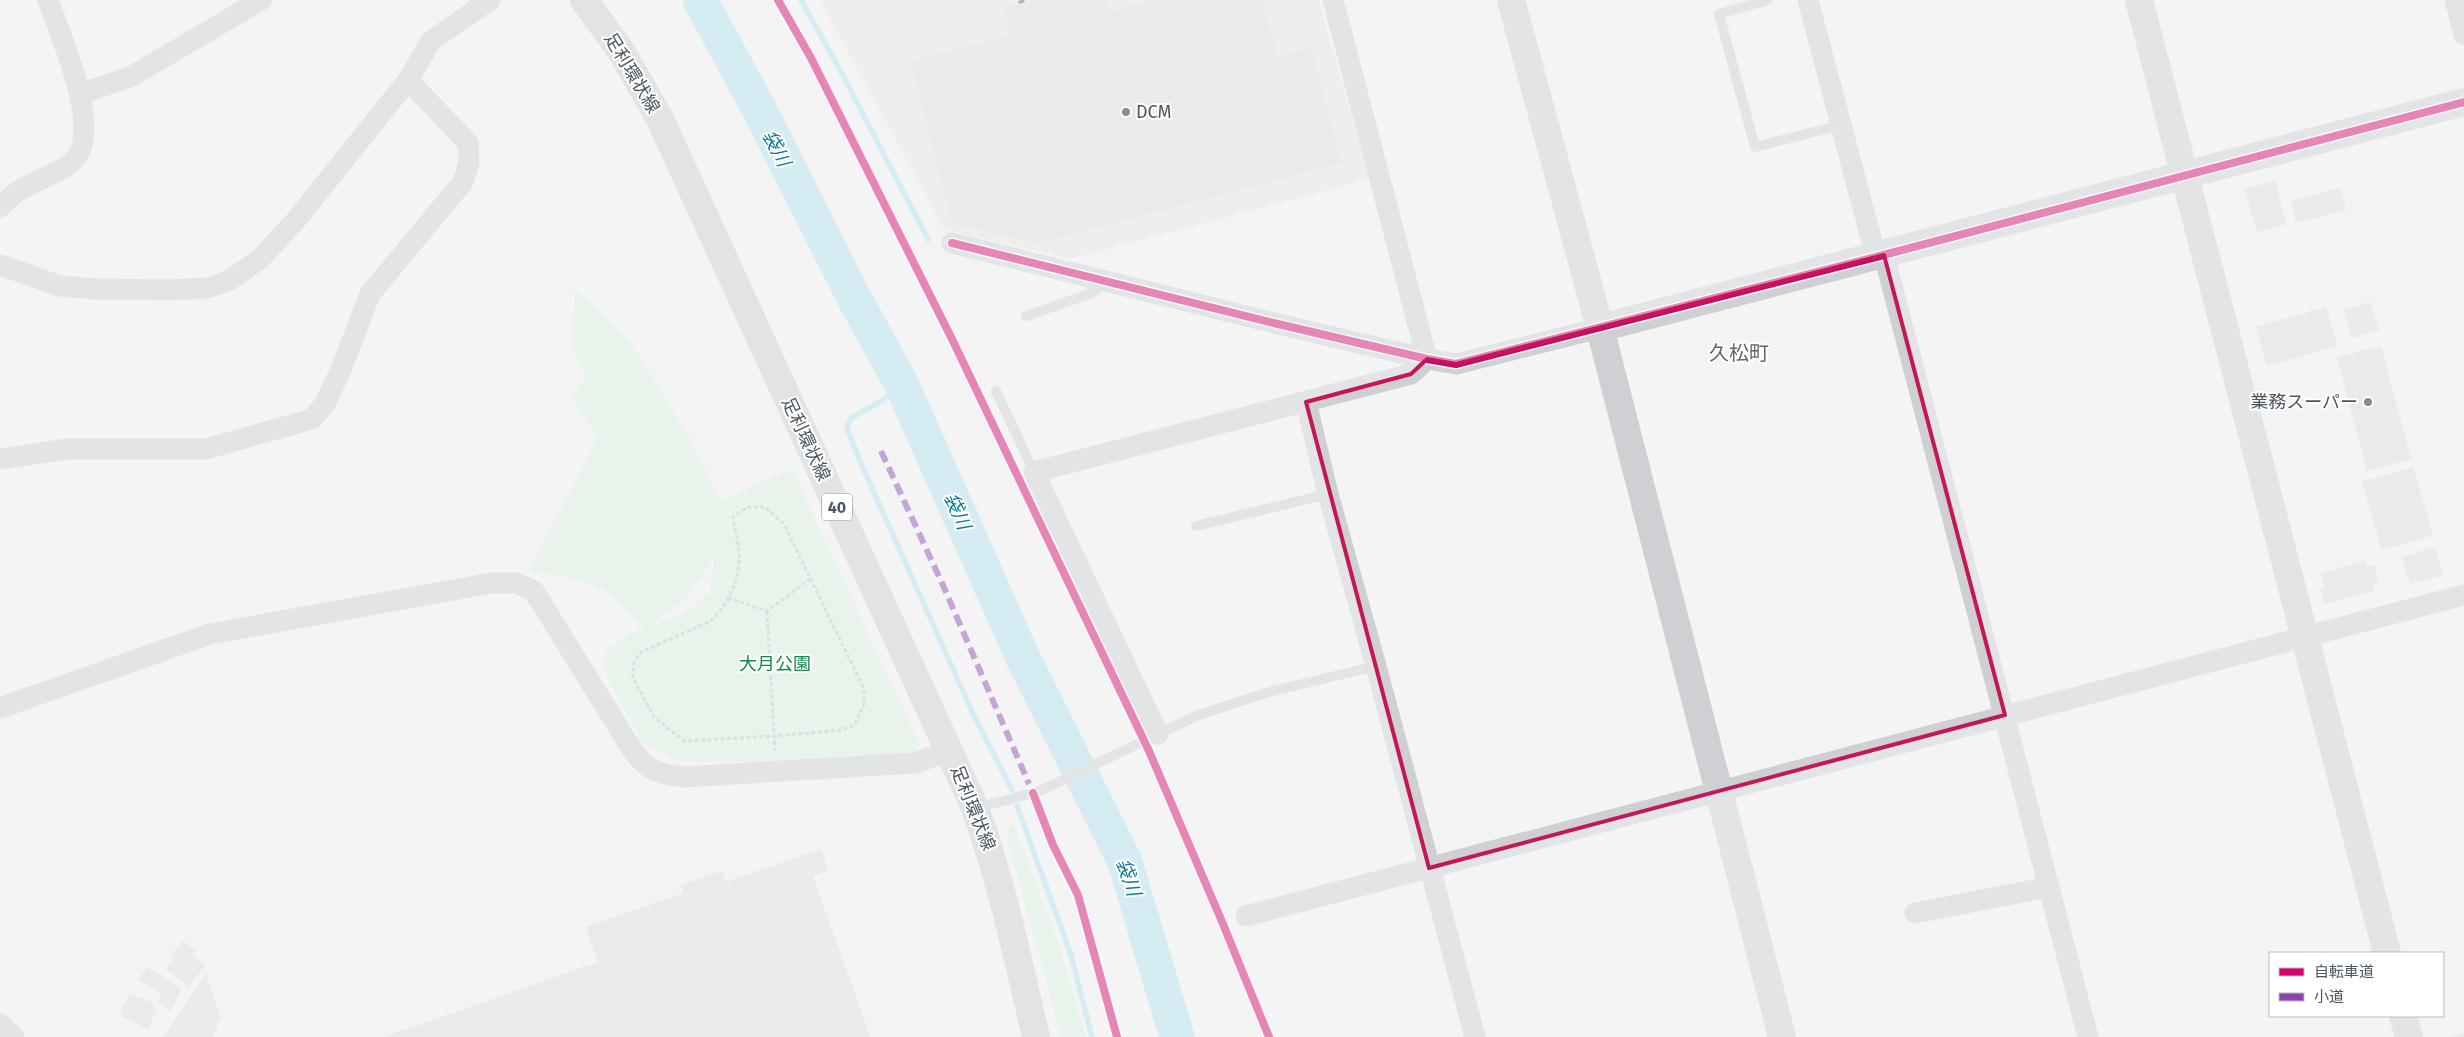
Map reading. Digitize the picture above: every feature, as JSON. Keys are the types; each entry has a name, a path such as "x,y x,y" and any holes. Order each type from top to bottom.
{"main road":[{"name":"足利環状線","path":"584,0 621,51 660,120 975,808 993,858 1006,905 1036,1037"}],"street":[{"path":"0,207 19,190 72,162 82,147 85,120 81,94 48,0"},
{"path":"81,94 132,76 261,0"},
{"path":"0,265 60,286 96,290 208,288 230,280 261,258 296,220 408,80 431,41 490,0"},
{"path":"1333,0 1427,359"},
{"path":"1511,0 1600,328 1782,1037"},
{"path":"1808,0 2005,715 2088,1037"},
{"path":"2139,0 2387,952"},
{"path":"2455,0 2464,35"},
{"path":"0,459 66,449 206,449 312,419 325,404 342,367 370,294 463,182 469,163 468,143 408,80"},
{"path":"952,243 1427,359 1456,364 1474,361 1880,256 2464,102"},
{"path":"1158,734 1034,472 1411,374 1427,359"},
{"path":"1306,402 1328,494 1376,666 1474,1037"},
{"path":"0,708 210,634 492,583 516,583 534,591 641,763 661,775 684,777 915,763 949,751"},
{"path":"1246,916 2464,595"},
{"path":"1915,913 2049,887"},
{"path":"2403,1017 2409,1037"},
{"path":"0,1024 14,1037"}],"lane":[{"path":"1768,0 1719,14 1755,147 1841,125"},
{"path":"1026,316 1092,293 1107,281"},
{"path":"996,391 1034,472"},
{"path":"1196,526 1328,494"},
{"path":"975,808 1040,791 1198,715 1237,702 1376,666"}],"path":[{"path":"747,507 765,507 784,524 811,578 864,689 864,704 855,725 841,730 684,741 654,717 633,678 634,662 641,652 715,618 728,598 738,574 740,557 733,517 747,507"},
{"path":"767,611 811,578"},
{"path":"728,598 767,611"},
{"path":"767,611 775,754"}],"highlighted area":[{"path":"1884,255 2005,715 1429,868 1306,402 1411,374 1427,359 1456,364"}],"shaded area":[{"name":"DCM","path":"820,0 1319,0 1369,179 1070,259 944,229"}],"green space":[{"name":"大月公園","path":"575,289 629,340 694,445 720,501 792,469 920,745 916,754 775,762 685,762 670,758 642,741 606,677 604,654 623,636 644,628 619,601 601,588 575,579 530,570 597,438 572,397 586,376 571,347","holes":["715,556 709,593 686,612 652,625 684,600 703,576"]},
{"path":"1013,822 1059,946 1086,1037 1061,1037 1006,833"}],"building":[{"name":"DCM","path":"1034,0 1107,0 1110,11 1153,0 1263,0 1278,56 1311,47 1342,163 1037,244 952,224 910,61 1010,35 1003,8"},
{"path":"2275,181 2286,224 2257,232 2245,189"},
{"path":"2340,188 2346,210 2296,223 2291,201"},
{"path":"2370,302 2379,330 2352,338 2344,310"},
{"path":"2326,307 2337,346 2267,366 2256,327"},
{"path":"2381,346 2411,459 2367,471 2337,357"},
{"path":"2413,467 2433,535 2382,550 2362,482"},
{"path":"2435,547 2443,575 2410,584 2402,557"},
{"path":"2365,561 2367,567 2374,565 2379,581 2373,583 2375,590 2324,604 2320,589 2325,588 2321,573"},
{"path":"821,849 828,870 813,876 870,1037 385,1037 598,962 586,927 684,893 681,885 722,871 726,882"},
{"path":"183,941 196,950 192,955 205,965 189,987 166,969 174,959 170,956"},
{"path":"147,967 181,989 171,1011 157,1002 162,994 139,980"},
{"path":"206,973 221,1019 212,1037 163,1037"},
{"path":"130,994 154,1003 153,1007 157,1009 148,1029 121,1016 123,1013 120,1012"},
{"path":"2464,1033 2464,1037 2450,1037"}],"waterway":[{"name":"袋川","path":"700,0 758,107 853,296 901,383 1023,658 1125,862 1177,1037"},
{"path":"801,0 840,70 928,239"},
{"path":"901,383 885,399 851,418 847,428 859,459 974,716 1012,790"},
{"path":"1017,806 1071,955 1092,1037"}],"marked path":[{"path":"881,451 942,583 1029,784"}],"cycle path":[{"path":"778,0 811,58 952,339 1149,751 1269,1037"},
{"path":"952,243 1278,324 1456,364 1876,257 2464,102"},
{"path":"1033,793 1053,845 1078,895 1117,1037"}],"place":[{"name":"DCM","path":"1126,112"},
{"name":"業務スーパー","path":"2368,402"}],"district":[{"name":"久松町","path":"1739,353"}]}
